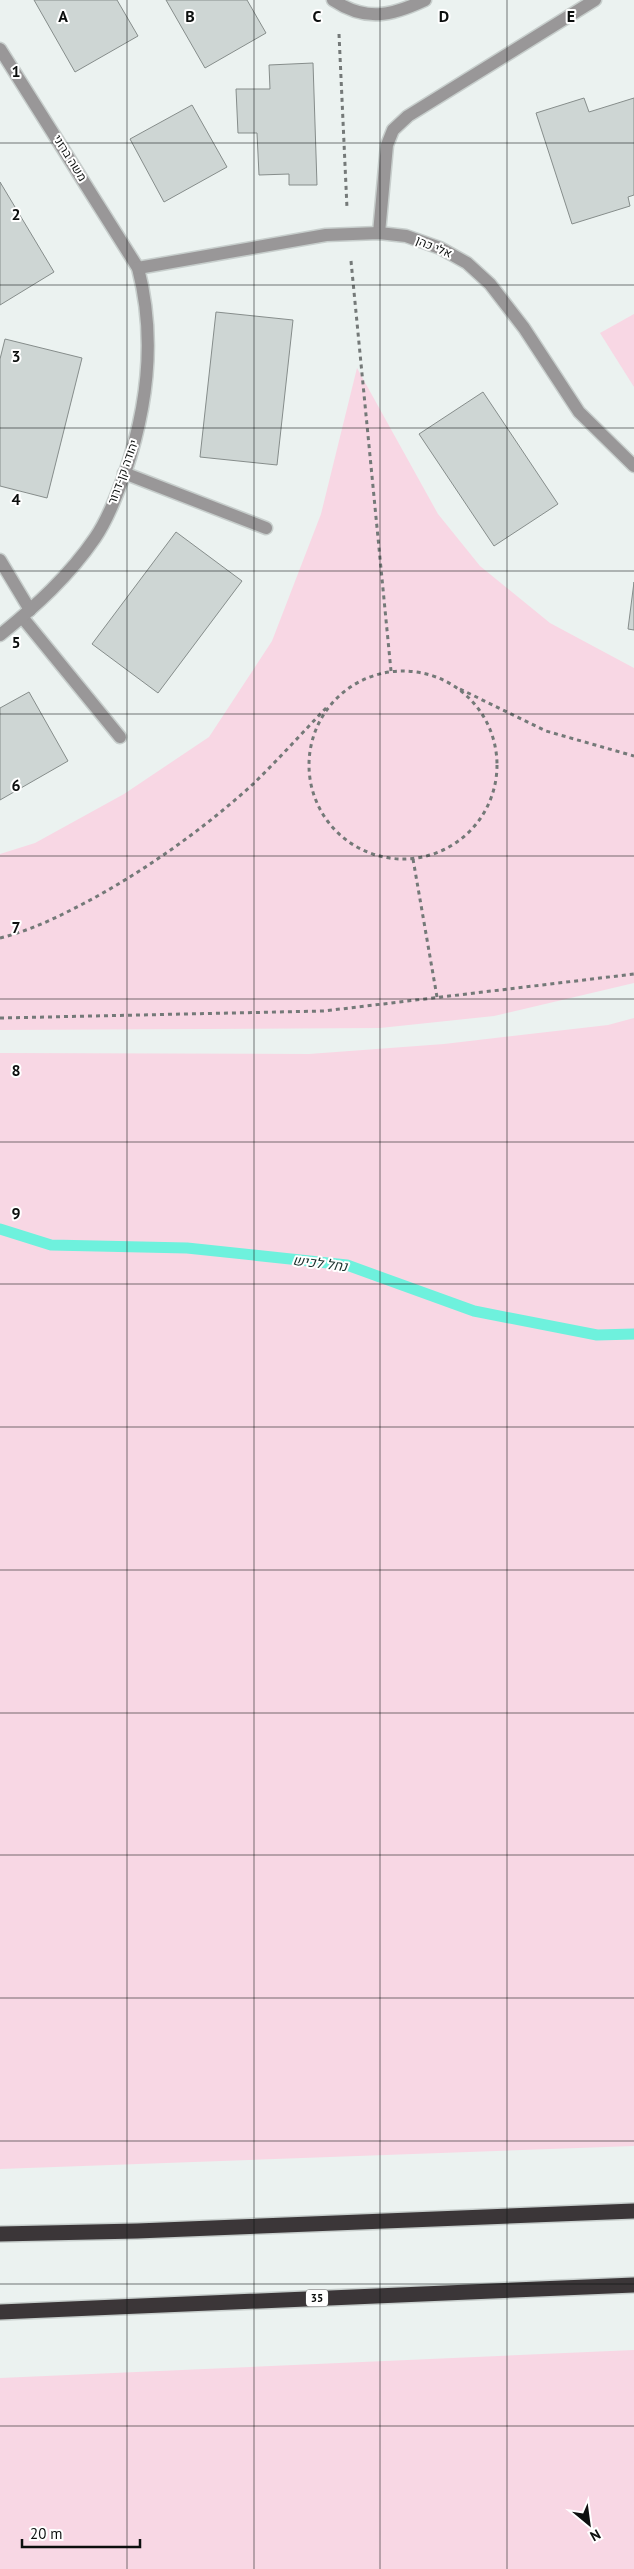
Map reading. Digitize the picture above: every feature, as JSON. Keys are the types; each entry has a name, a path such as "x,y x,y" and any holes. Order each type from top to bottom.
{"highway":[{"path":"0,2234 136,2231 634,2211"},
{"name":"35","path":"0,2312 634,2285"}],"street":[{"path":"336,2 349,11 364,15 403,10 425,0"},
{"path":"379,234 387,145 394,130 408,116 595,0"},
{"name":"משה ברזני","path":"0,49 138,268"},
{"name":"אלי כהן","path":"138,268 326,235 379,234 406,236 440,248 467,263 490,284 524,328 579,412 634,466"},
{"name":"יהודה קן-דרור","path":"0,635 26,614 66,576 96,537 118,492 136,442 146,386 149,330 146,299 138,268"},
{"path":"124,473 266,528"},
{"path":"0,560 26,614 120,737"}],"path":[{"path":"336,2 348,234 391,671"},
{"path":"0,938 16,934 64,915 133,876 198,830 251,786 333,701 359,681 391,671 437,677 546,731 634,756"},
{"path":"333,701 315,729 308,759 312,791 326,821 350,843 380,857 413,859 445,849 471,830 489,803 497,771 496,751 486,720 465,694 437,677"},
{"path":"413,859 437,997"},
{"path":"0,1018 324,1011 634,974"}],"shaded area":[{"path":"634,314 634,387 600,333"},
{"path":"357,368 438,514 480,566 550,623 634,668 634,983 494,1016 380,1028 0,1030 0,854 35,843 124,794 209,737 272,641 321,514"},
{"path":"634,1018 634,2146 0,2169 0,1053 309,1054 444,1044 608,1025"},
{"path":"634,2350 634,2569 0,2569 0,2378"}],"building":[{"path":"34,0 117,0 138,36 75,72"},
{"path":"166,0 247,0 266,33 205,68"},
{"path":"313,63 317,185 289,185 289,174 259,175 257,133 238,133 236,89 270,89 269,65"},
{"path":"584,98 589,112 634,98 634,195 628,197 630,206 572,224 536,113"},
{"path":"192,105 227,167 164,202 130,139"},
{"path":"0,182 54,272 0,305"},
{"path":"216,312 293,320 277,465 200,457"},
{"path":"5,339 82,358 47,498 0,486 0,359"},
{"path":"483,392 558,504 494,546 419,434"},
{"path":"176,532 242,581 158,693 92,644"},
{"path":"634,582 634,630 628,629"},
{"path":"29,692 68,761 0,800 0,708"}],"waterway":[{"name":"נחל לכיש","path":"0,1229 51,1245 187,1248 347,1265 474,1311 597,1335 634,1334"}]}
